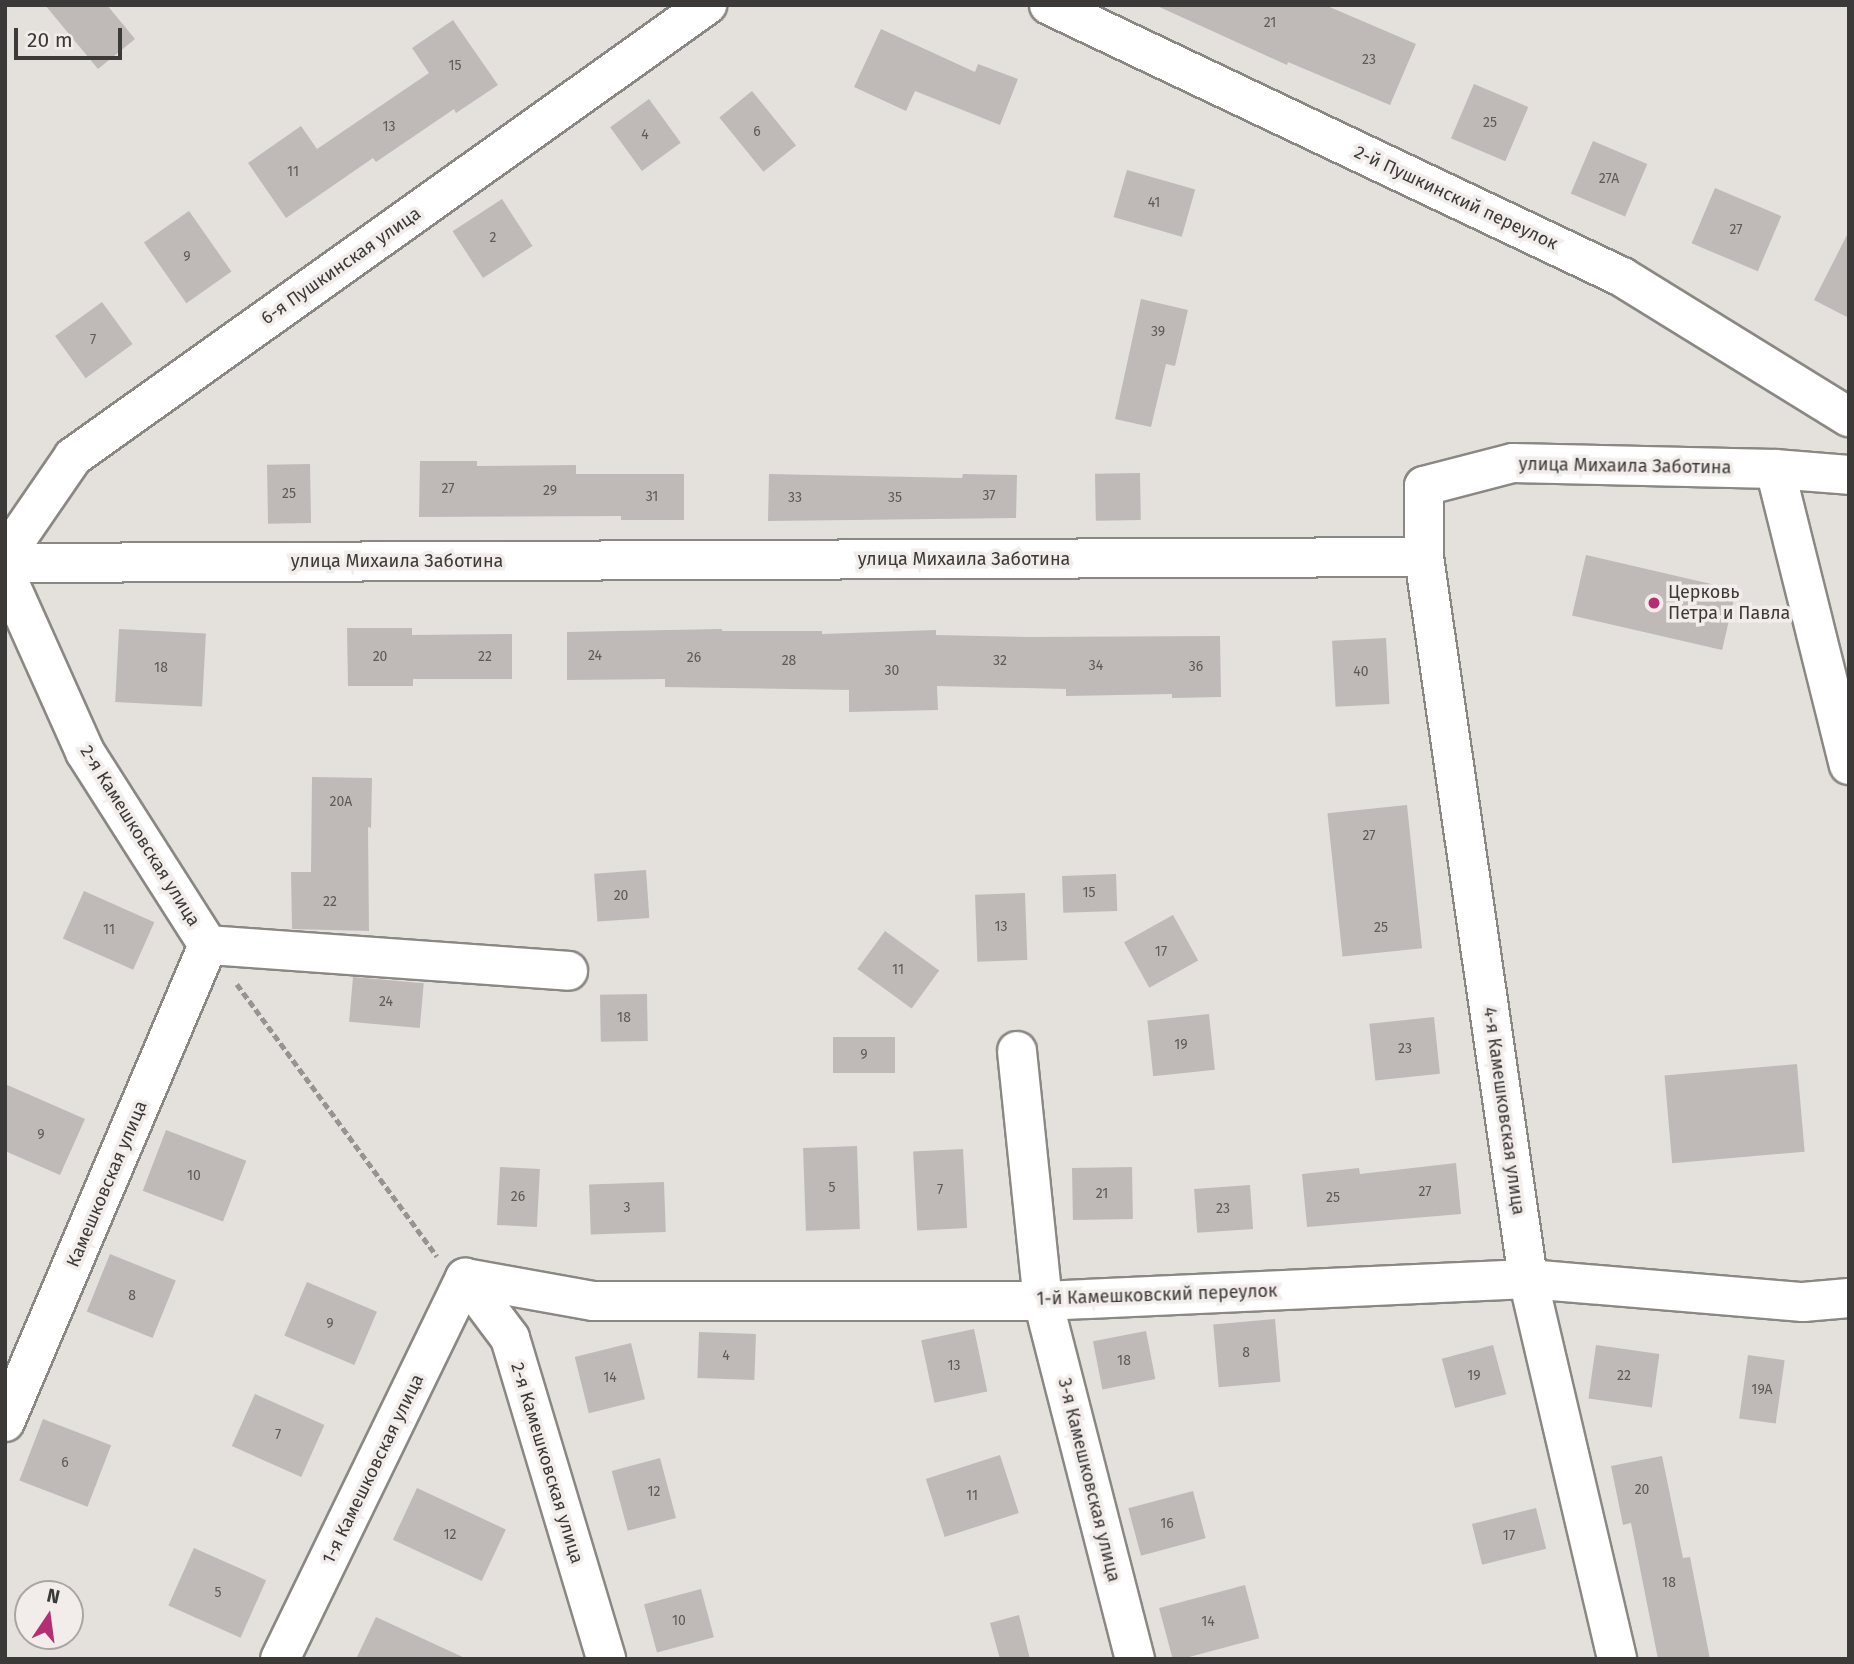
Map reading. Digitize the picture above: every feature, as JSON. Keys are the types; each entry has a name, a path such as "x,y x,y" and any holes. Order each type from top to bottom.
{"street":[{"name":"6-я Пушкинская улица","path":"5,556 73,457 707,5"},
{"name":"2-й Пушкинский переулок","path":"1049,5 1622,278 1849,417"},
{"name":"улица Михаила Заботина","path":"5,563 1424,557 1424,486 1513,463 1775,469 1849,475"},
{"path":"1775,469 1849,765"},
{"name":"4-я Камешковская улица","path":"1424,557 1528,1279 1617,1659"},
{"name":"2-я Камешковская улица","path":"5,573 85,752 208,945"},
{"path":"208,945 568,971"},
{"name":"Камешковская улица","path":"5,1422 208,945"},
{"name":"3-я Камешковская улица","path":"1017,1051 1043,1301 1135,1659"},
{"name":"1-й Камешковский переулок","path":"465,1278 593,1301 1043,1301 1528,1279 1803,1302 1849,1298"},
{"name":"2-я Камешковская улица","path":"465,1278 510,1338 606,1659"},
{"name":"1-я Камешковская улица","path":"280,1659 465,1278"}],"path":[{"path":"208,945 438,1257 465,1278"}],"building":[{"path":"45,5 107,5 135,39 98,69"},
{"path":"1155,5 1325,5 1416,44 1390,105 1288,62 1287,65"},
{"path":"453,20 498,85 456,113 454,109 376,162 373,158 286,218 248,163 301,126 317,149 429,73 412,48"},
{"path":"881,29 975,72 978,64 1018,79 1000,125 915,91 906,111 854,87"},
{"path":"1474,84 1528,107 1505,161 1451,138"},
{"path":"752,91 796,145 763,172 719,117"},
{"path":"649,99 681,143 642,171 610,127"},
{"path":"1593,141 1647,164 1625,217 1571,193"},
{"path":"1127,170 1195,190 1182,237 1113,217"},
{"path":"1715,188 1781,216 1758,271 1692,243"},
{"path":"502,199 532,246 483,278 453,231"},
{"path":"189,211 231,272 186,303 144,243"},
{"path":"1849,231 1849,318 1814,300"},
{"path":"1141,299 1188,310 1175,366 1166,364 1151,427 1115,419"},
{"path":"102,302 133,344 86,378 55,336"},
{"path":"420,461 477,461 477,466 576,465 576,474 684,474 684,520 621,520 621,516 419,517"},
{"path":"310,464 311,523 268,524 267,465"},
{"path":"1140,473 1141,520 1096,521 1095,474"},
{"path":"769,474 962,478 963,474 1017,475 1016,518 768,521"},
{"name":"Церковь Петра и Павла","path":"1586,555 1736,590 1722,650 1572,615"},
{"path":"347,628 412,628 412,635 512,634 512,679 413,679 413,686 348,686"},
{"path":"119,629 206,634 202,706 115,702"},
{"path":"722,629 822,631 822,634 936,630 936,635 1027,637 1220,636 1221,697 1172,698 1172,694 1066,696 1066,689 937,686 938,710 849,712 849,690 665,687 665,679 567,680 567,632"},
{"path":"1386,638 1389,704 1336,707 1332,641"},
{"path":"312,777 372,778 371,828 368,827 369,931 292,929 291,872 311,872"},
{"path":"1407,805 1422,948 1342,957 1327,813"},
{"path":"646,870 649,918 597,922 594,874"},
{"path":"1116,874 1117,911 1063,913 1062,876"},
{"path":"84,891 154,922 133,970 63,939"},
{"path":"1025,893 1027,960 977,962 975,895"},
{"path":"1173,915 1198,960 1149,988 1124,942"},
{"path":"885,931 939,970 912,1008 857,969"},
{"path":"353,977 424,983 420,1028 349,1022"},
{"path":"647,994 648,1041 601,1042 600,995"},
{"path":"1209,1014 1215,1070 1153,1076 1147,1020"},
{"path":"1434,1017 1440,1074 1375,1080 1369,1024"},
{"path":"833,1037 895,1037 895,1073 833,1073"},
{"path":"1797,1064 1805,1152 1672,1163 1665,1076"},
{"path":"5,1084 85,1119 60,1175 5,1151"},
{"path":"166,1130 246,1161 223,1222 143,1191"},
{"path":"857,1146 860,1229 806,1231 803,1148"},
{"path":"963,1149 967,1228 917,1231 913,1152"},
{"path":"1456,1163 1461,1214 1307,1227 1302,1174 1359,1168 1360,1174"},
{"path":"500,1167 540,1169 537,1227 497,1225"},
{"path":"1132,1167 1133,1219 1073,1220 1072,1168"},
{"path":"664,1182 666,1232 591,1235 589,1185"},
{"path":"1250,1185 1253,1229 1197,1233 1194,1189"},
{"path":"110,1254 176,1281 153,1338 87,1311"},
{"path":"307,1282 377,1312 354,1365 284,1335"},
{"path":"1275,1319 1280,1382 1219,1387 1213,1324"},
{"path":"974,1329 987,1392 934,1403 921,1340"},
{"path":"1146,1331 1155,1379 1102,1389 1093,1341"},
{"path":"699,1332 756,1334 754,1380 697,1378"},
{"path":"631,1343 645,1399 589,1413 575,1357"},
{"path":"1493,1345 1506,1394 1455,1408 1442,1359"},
{"path":"1596,1345 1659,1354 1652,1407 1588,1398"},
{"path":"1748,1355 1785,1360 1776,1424 1739,1418"},
{"path":"255,1394 324,1425 301,1477 232,1446"},
{"path":"43,1419 111,1445 87,1507 19,1481"},
{"path":"1000,1455 1019,1513 945,1537 926,1479"},
{"path":"1662,1456 1683,1558 1690,1557 1710,1659 1658,1659 1631,1523 1623,1525 1611,1466"},
{"path":"660,1458 676,1518 628,1531 612,1471"},
{"path":"417,1488 506,1529 482,1581 393,1540"},
{"path":"1193,1491 1206,1538 1141,1556 1128,1508"},
{"path":"1536,1508 1546,1549 1482,1565 1472,1524"},
{"path":"194,1548 266,1580 241,1638 168,1606"},
{"path":"1245,1585 1259,1638 1173,1659 1159,1608"},
{"path":"701,1589 714,1637 657,1653 644,1604"},
{"path":"1019,1615 1030,1659 1000,1659 990,1623"},
{"path":"376,1617 467,1659 356,1659"}],"place":[{"name":"Церковь Петра и Павла","path":"1654,603"}]}
